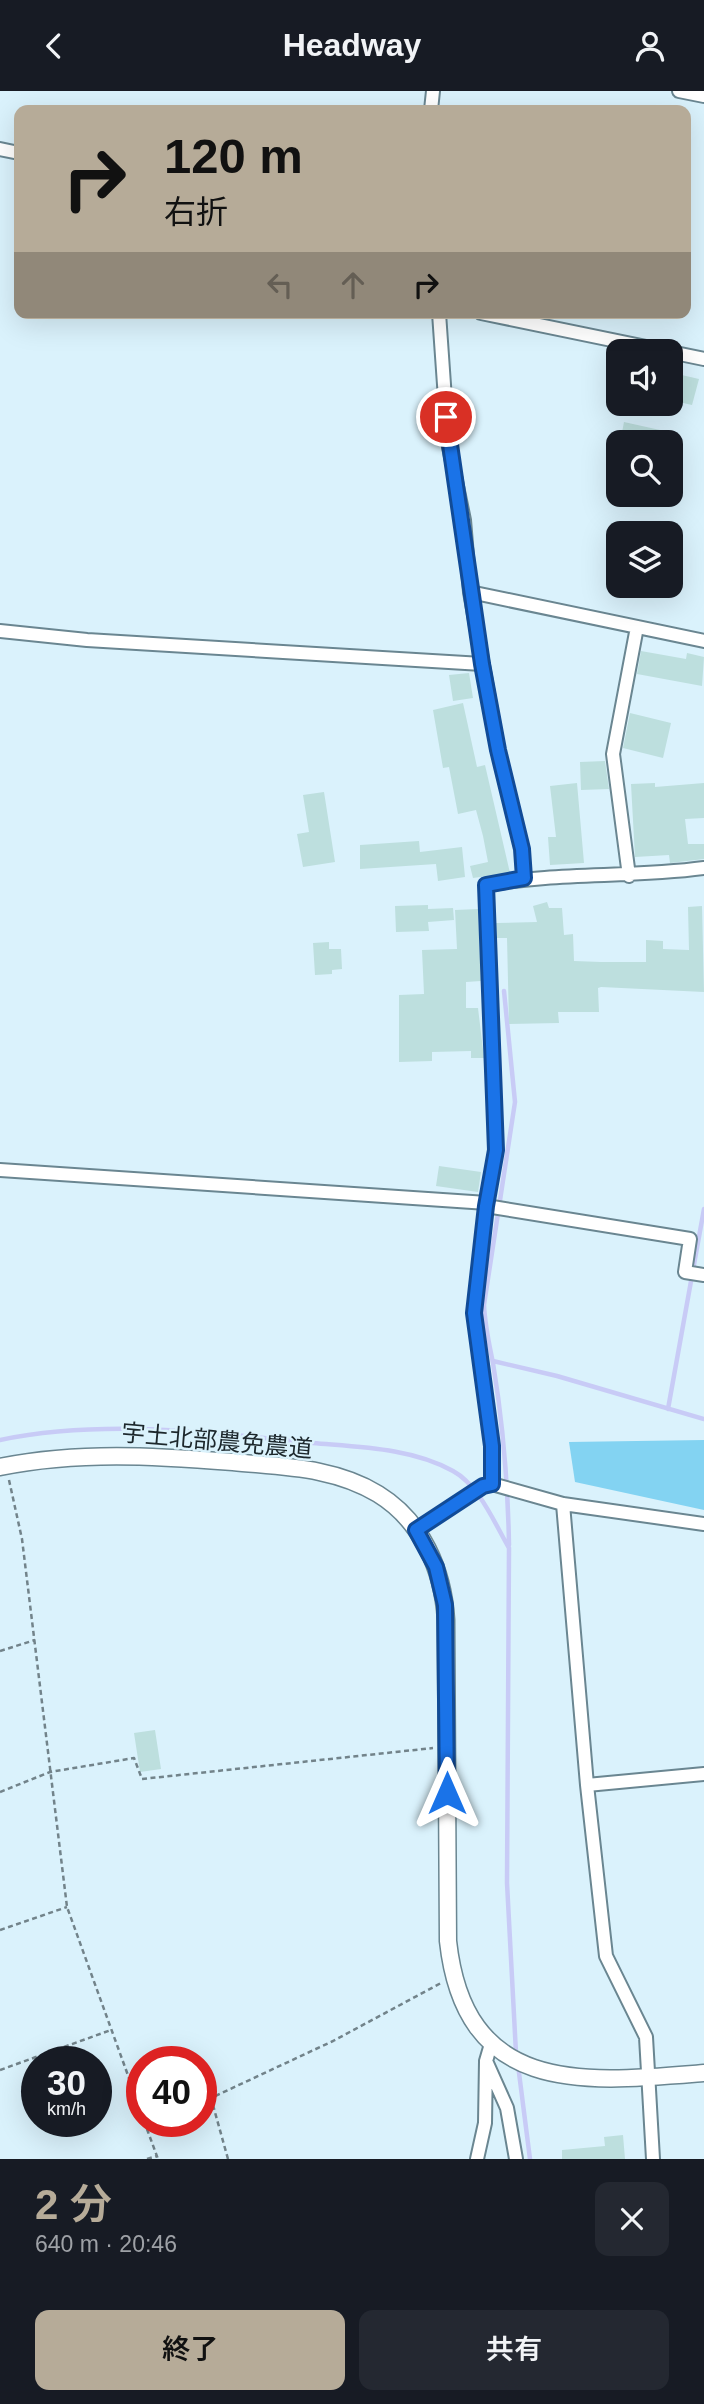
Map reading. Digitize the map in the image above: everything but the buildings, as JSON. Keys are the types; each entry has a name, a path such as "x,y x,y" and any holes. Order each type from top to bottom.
{"street":[{"path":"680,91 704,96"},
{"path":"439,319 448,442 464,520 470,592 498,750 520,839 524,878"},
{"path":"510,319 704,359"},
{"path":"470,592 704,641"},
{"path":"629,876 613,754 637,628"},
{"path":"0,631 87,640 482,664"},
{"path":"492,1484 492,1446 474,1313 486,1205 496,1150 486,885 524,878 629,876 704,868"},
{"path":"0,1170 486,1205 690,1239 685,1272 704,1275"},
{"name":"宇土北部農免農道","path":"2,1467 62,1457 149,1455 319,1471 379,1495 416,1530 436,1567 444,1595 446,1909 453,1976 469,2017 491,2044 505,2054 524,2064 561,2076 649,2077 704,2073"},
{"path":"416,1530 483,1486 492,1484 563,1504 704,1524"},
{"path":"563,1504 587,1785 606,1956 646,2037 653,2159"},
{"path":"587,1785 704,1774"},
{"path":"477,2159 485,2123 486,2061 491,2044"},
{"path":"486,2061 507,2108 516,2159"}],"path":[{"path":"2,1467 18,1511 67,1907 126,2071"},
{"path":"0,1651 35,1640"},
{"path":"0,1792 50,1772 134,1758 142,1779 447,1747"},
{"path":"0,1930 67,1907"},
{"path":"228,2159 211,2098 333,2041 453,1976"},
{"path":"0,2070 111,2030"},
{"path":"147,2159 158,2157 150,2137"}],"shaded area":[{"path":"704,1440 704,1510 575,1482 569,1442"}],"waterway":[{"path":"504,991 515,1102 484,1305 502,1431 509,1545"},
{"path":"668,1409 704,1209"},
{"path":"493,1361 557,1376 704,1419"},
{"path":"0,1440 77,1430 117,1429 235,1435 403,1453 437,1463 462,1477 471,1486 509,1548 507,1883 516,2053"},
{"path":"518,2065 530,2159"}],"route":[{"path":"446,417 448,442 464,520 470,592 482,664 498,750 522,849 524,878 486,885 496,1150 486,1206 474,1313 492,1446 492,1484 483,1486 416,1530 436,1567 445,1605 447,1793"}]}
